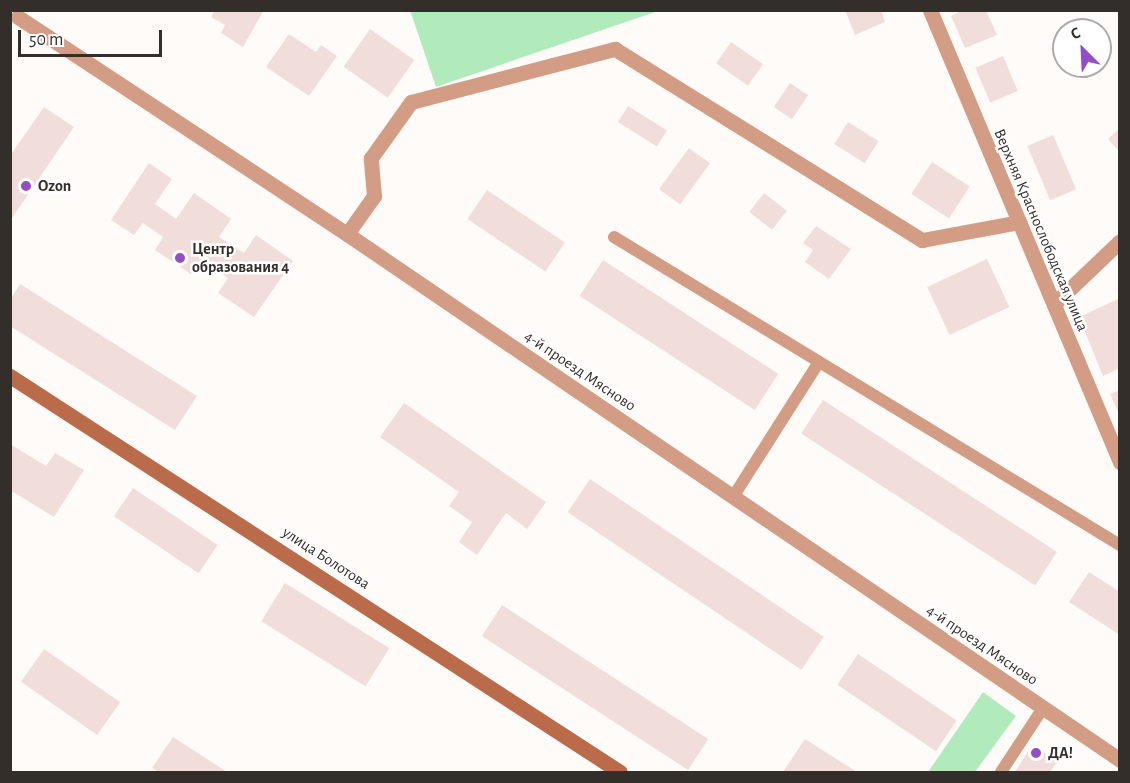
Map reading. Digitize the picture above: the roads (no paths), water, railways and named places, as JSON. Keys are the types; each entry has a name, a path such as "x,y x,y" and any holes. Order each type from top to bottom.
{"street":[{"name":"Верхняя Краснослободская улица","path":"930,10 1119,463"},
{"name":"4-й проезд Мясново","path":"17,19 347,234 1119,760"},
{"path":"347,234 374,196 371,158 411,102 615,49 922,240 1019,222"},
{"path":"1054,304 1119,241"},
{"name":"улица Болотова","path":"10,376 620,772"}],"lane":[{"path":"614,237 1119,545"},
{"path":"733,497 819,362"},
{"path":"1001,772 1043,708"}],"place":[{"name":"Ozon","path":"26,186"},
{"name":"Центр образования 4","path":"180,258"},
{"name":"ДА!","path":"1036,753"}]}
